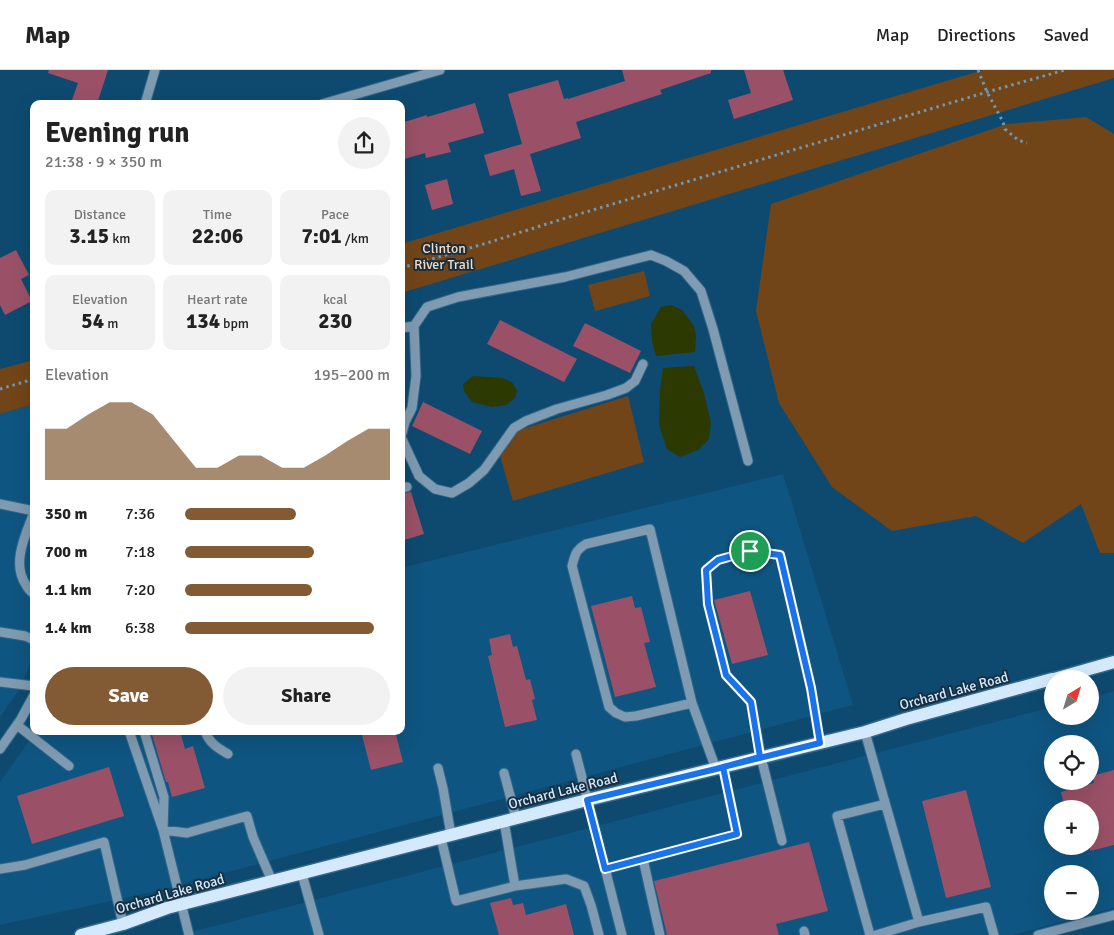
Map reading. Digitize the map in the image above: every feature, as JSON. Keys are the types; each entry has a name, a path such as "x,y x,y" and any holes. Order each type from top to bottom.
{"main road":[{"name":"Orchard Lake Road","path":"1085,670 1114,662"},
{"name":"Orchard Lake Road","path":"81,935 123,924 167,908 510,819 864,732 1044,681"}],"street":[{"path":"146,100 155,70"},
{"path":"336,100 440,70"},
{"path":"405,422 412,408 416,376 414,326 427,307 458,297 565,277 651,255 684,271 701,291 748,461"},
{"path":"405,327 414,326"},
{"path":"405,444 419,476 435,489 452,492 469,483 484,470 514,428 526,421 557,409 626,388 635,381 644,364"},
{"path":"0,504 30,510"},
{"path":"30,522 21,548 19,569 25,585 30,590"},
{"path":"605,869 737,834 719,768 692,703 650,530 586,544 579,548 572,566 609,707 625,717 692,703"},
{"path":"782,841 760,757 751,702 726,675 708,604 706,570 718,560 750,551 780,555 811,688 820,743"},
{"path":"0,632 30,638"},
{"path":"0,682 30,686"},
{"path":"0,748 30,702"},
{"path":"16,725 69,766"},
{"path":"864,732 919,922"},
{"path":"130,735 163,830 189,935"},
{"path":"145,735 164,797 163,830"},
{"path":"206,735 213,744 228,754"},
{"path":"576,754 622,935"},
{"path":"438,768 456,901 515,886 566,879 584,886 599,935"},
{"path":"504,773 510,819 515,886"},
{"path":"870,935 837,816 885,804"},
{"path":"163,830 187,833 247,816 253,836 272,881"},
{"path":"0,869 25,865 104,842 123,924"},
{"path":"643,859 660,935"},
{"path":"302,874 319,935"},
{"path":"876,935 919,922 986,907 994,935"},
{"path":"1038,935 1114,914"}],"path":[{"path":"978,70 1006,130 1018,140 1027,143"},
{"path":"405,267 1065,70"},
{"path":"0,389 30,380"}],"shaded area":[{"path":"671,305 682,310 694,326 696,336 695,352 656,356 652,341 651,324 661,307"},
{"path":"694,366 704,393 711,423 709,439 698,450 680,457 667,449 659,425 663,368"},
{"path":"473,376 502,378 512,382 517,391 515,398 506,405 492,407 472,402 464,391 463,384"},
{"path":"30,405 30,663 21,687 0,717 0,414"},
{"path":"783,474 853,705 157,891 0,925 0,782 33,735 405,735 405,567"},
{"path":"1114,691 1114,908 1099,912 1099,865 1044,865 1044,920 1069,920 1012,935 180,935 1044,709 1044,725 1099,725 1099,695"}],"green space":[{"name":"Clinton River Trail","path":"983,70 1114,70 1114,78 405,292 405,243"},
{"path":"1086,117 1114,134 1114,553 1100,553 1081,504 1023,543 976,516 892,531 832,487 779,403 756,311 771,204 1007,124"},
{"path":"644,271 650,296 595,311 588,285"},
{"path":"30,361 30,405 0,414 0,369"},
{"path":"628,396 644,462 513,501 500,456 516,431"}],"building":[{"path":"49,70 108,70 98,100 72,100 78,83 48,73"},
{"path":"622,70 711,70 711,73 660,90 662,94 576,122 581,138 530,154 541,191 521,196 514,169 490,176 484,155 522,144 508,94 558,80 564,99 568,99 625,81"},
{"path":"744,70 783,70 793,100 734,119 728,100 751,93"},
{"path":"475,103 484,133 448,143 451,152 426,158 425,153 405,159 405,122 427,115 427,117"},
{"path":"447,179 453,204 432,210 425,185"},
{"path":"16,250 29,275 21,279 30,297 30,302 5,315 0,305 0,258"},
{"path":"500,320 577,359 564,382 487,344"},
{"path":"585,323 641,351 630,373 573,346"},
{"path":"423,402 482,431 470,454 412,426"},
{"path":"411,492 424,534 405,540 405,493"},
{"path":"750,591 768,655 732,664 714,600"},
{"path":"632,596 635,608 641,607 650,642 644,643 656,687 615,697 591,606"},
{"path":"510,634 513,647 517,646 526,680 530,679 535,699 532,700 537,720 505,727 488,656 492,655 489,639"},
{"path":"152,735 181,735 185,749 193,746 205,788 172,797 168,782 166,782"},
{"path":"362,735 396,735 403,762 371,770"},
{"path":"109,767 124,816 32,844 17,796"},
{"path":"1114,770 1114,845 1099,849 1099,800 1063,800 1061,792 1068,790 1099,790 1099,774"},
{"path":"966,790 991,887 946,898 922,801"},
{"path":"809,842 828,911 776,924 779,935 667,935 654,881"},
{"path":"511,898 513,905 523,903 526,915 566,904 574,935 499,935 490,903"}],"route":[{"path":"750,551 780,555 811,688 820,743 723,767 737,834 605,869 587,800 760,757 751,702 726,675 708,604 706,570 718,560 750,551"}]}
